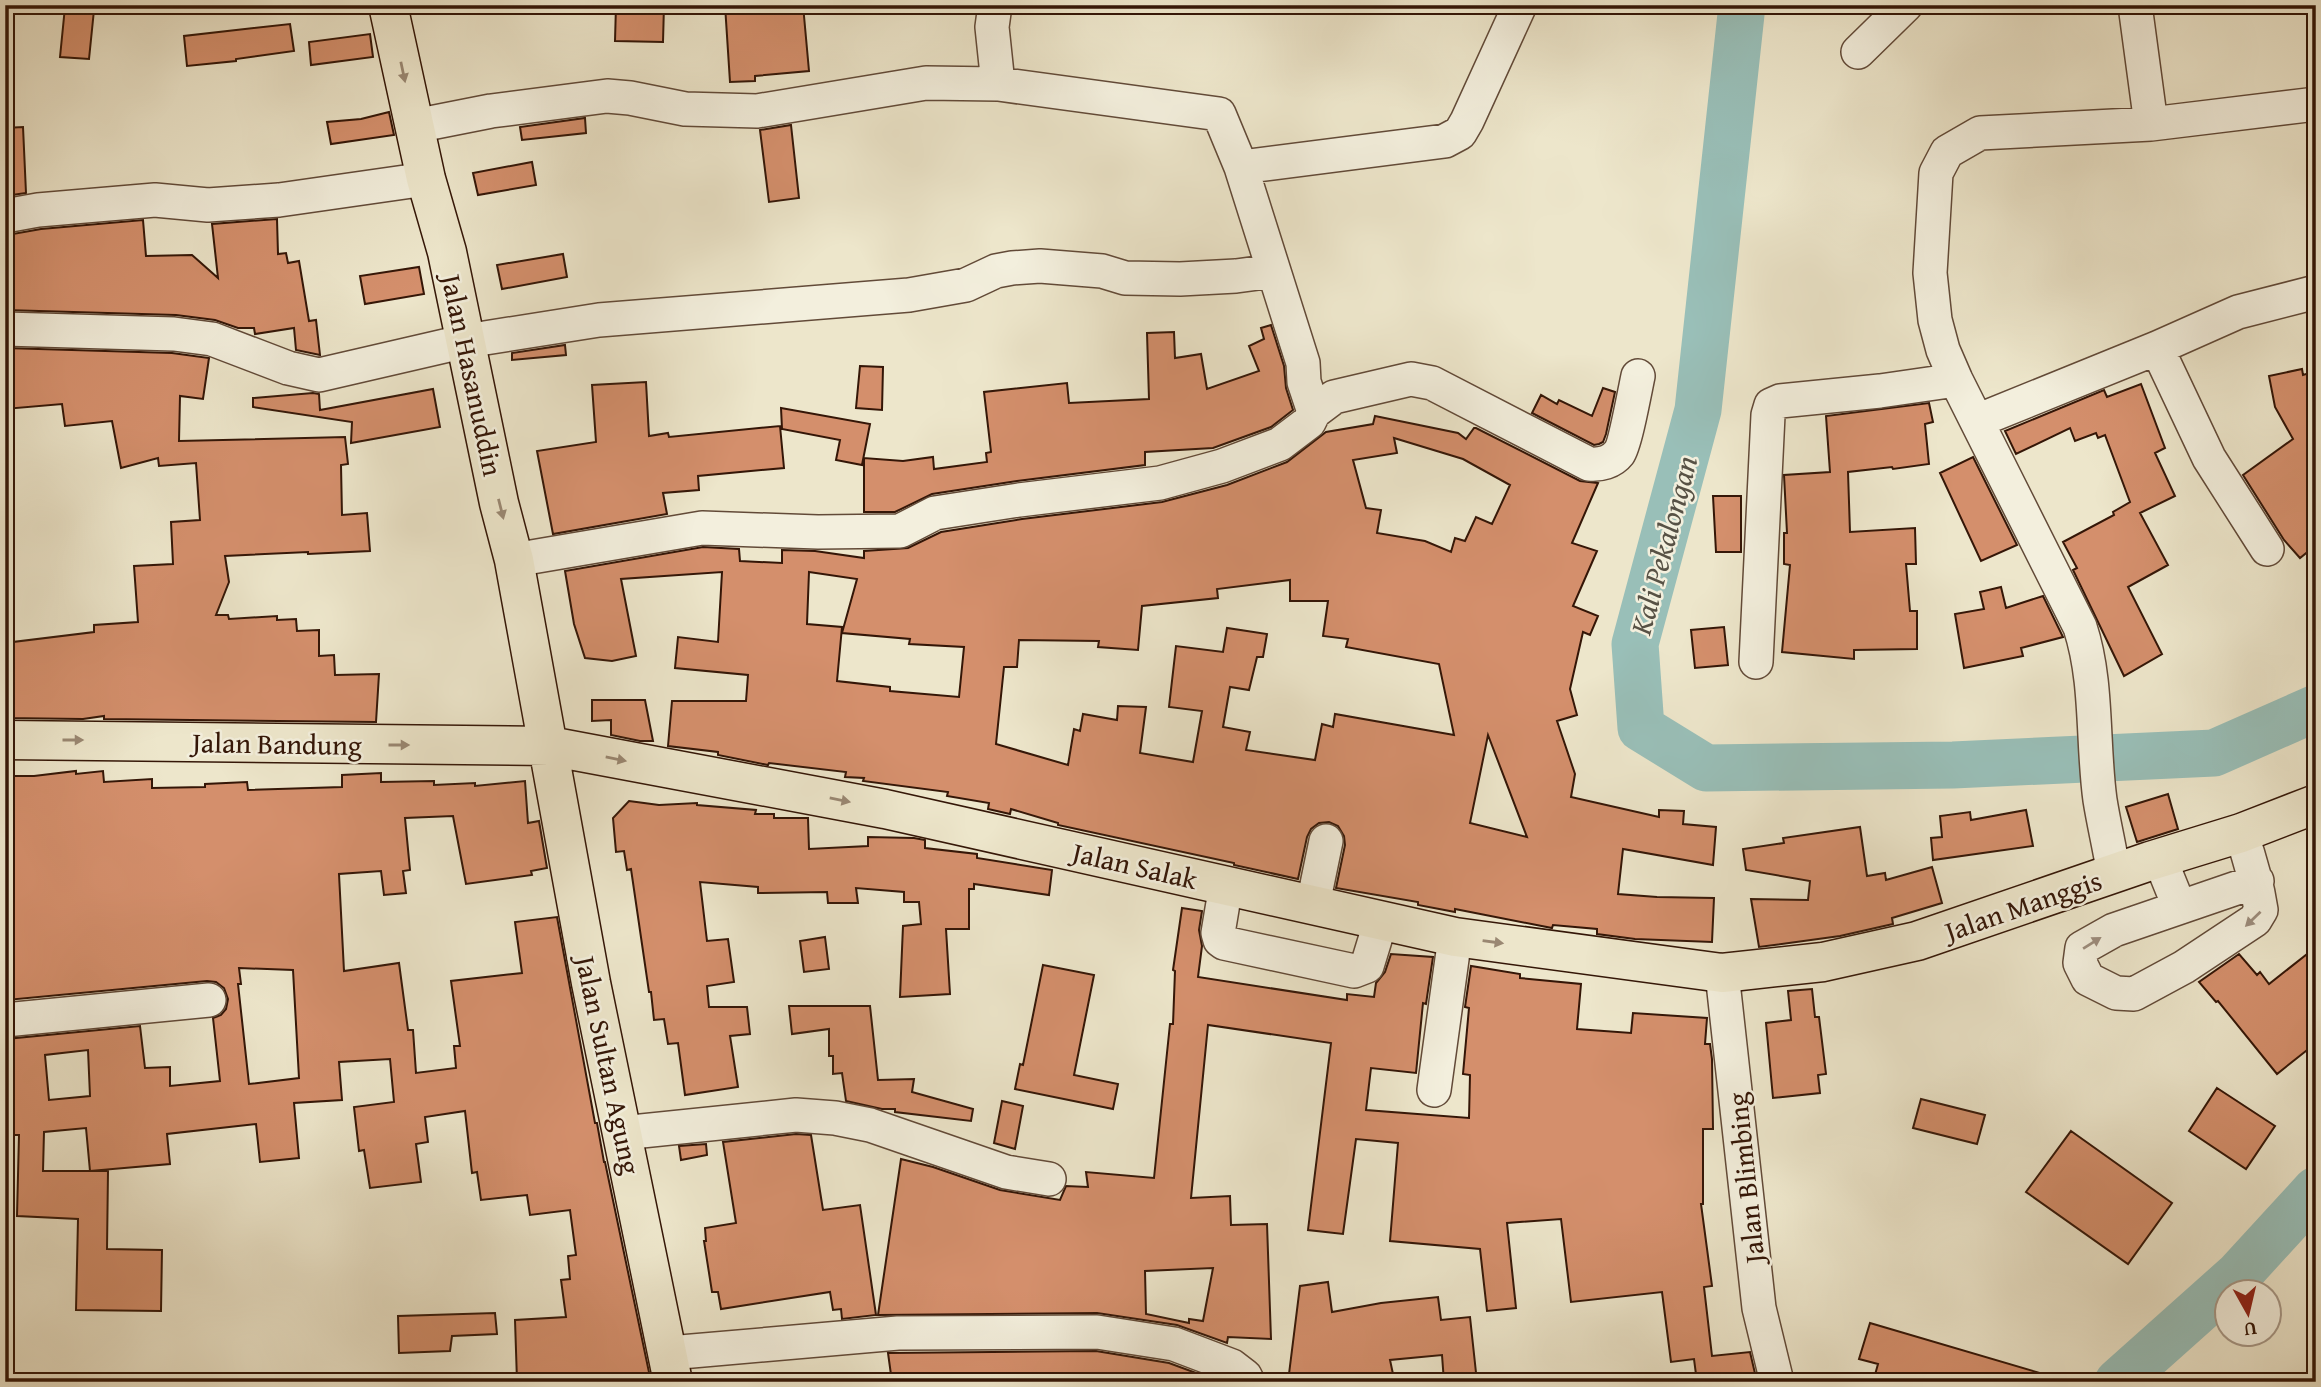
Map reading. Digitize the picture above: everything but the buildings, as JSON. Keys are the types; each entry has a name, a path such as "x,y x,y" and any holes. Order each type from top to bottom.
{"main road":[{"name":"Jalan Hasanuddin","path":"388,5 426,178 447,252 499,503 514,560 549,746"},
{"name":"Jalan Bandung","path":"5,740 549,746"},
{"name":"Jalan Salak","path":"549,746 885,809 1455,937 1723,973"},
{"name":"Jalan Sultan Agung","path":"549,746 591,984 671,1368"},
{"name":"Jalan Manggis","path":"1723,973 1824,962 1917,941 2241,833 2316,804"}],"street":[{"path":"995,5 992,27 998,84"},
{"path":"1241,167 1445,141 1460,133 1520,5"},
{"path":"1858,52 1906,5"},
{"path":"2136,5 2151,124"},
{"path":"415,126 491,111 607,96 685,109 757,111 926,83 998,84 1214,112 1222,118 1241,167 1303,363 1304,382 1314,412"},
{"path":"2114,875 2100,800 2095,715 2085,641 1956,380 1943,350 1935,320 1930,273 1936,173 1947,152 1980,133 2151,124 2316,104"},
{"path":"5,216 38,210 155,200 208,205 279,200 426,178"},
{"path":"5,329 174,334 212,339 288,368 319,374 466,341 599,320 909,295 966,285 996,271 1012,268 1040,266 1102,271 1125,278 1181,279 1273,271"},
{"path":"1977,421 2238,312 2316,292"},
{"path":"2157,348 2209,458 2267,549"},
{"path":"514,560 702,528 818,532 900,531 935,513 1160,483 1222,466 1280,444 1309,422 1314,412 1334,397 1410,379 1432,383 1589,464 1598,465 1613,458 1622,449 1638,376"},
{"path":"1756,662 1768,415 1772,405 1780,401 1869,393 1956,380"},
{"path":"2241,833 2256,881 2262,910 2255,920 2183,967 2134,994 2116,993 2088,979 2080,963 2082,948 2114,930 2256,881"},
{"path":"1313,904 1326,841"},
{"path":"2160,859 2179,906"},
{"path":"1226,885 1218,933 1224,943 1354,971 1367,967 1381,920"},
{"path":"1434,1090 1455,937"},
{"name":"Jalan Blimbing","path":"1723,973 1759,1308 1777,1382"},
{"path":"5,1020 209,1000"},
{"path":"622,1133 796,1115 835,1118 870,1125 1006,1172 1049,1179"},
{"path":"671,1368 898,1333 1097,1332 1174,1344 1232,1366 1245,1376 1248,1382"}],"waterway":[{"name":"Kali Pekalongan","path":"1742,5 1698,410 1635,644 1641,728 1706,768 1953,765 2214,753 2316,708"},
{"name":"Kali Pekalongan","path":"2118,1382 2239,1274 2316,1190"}]}
